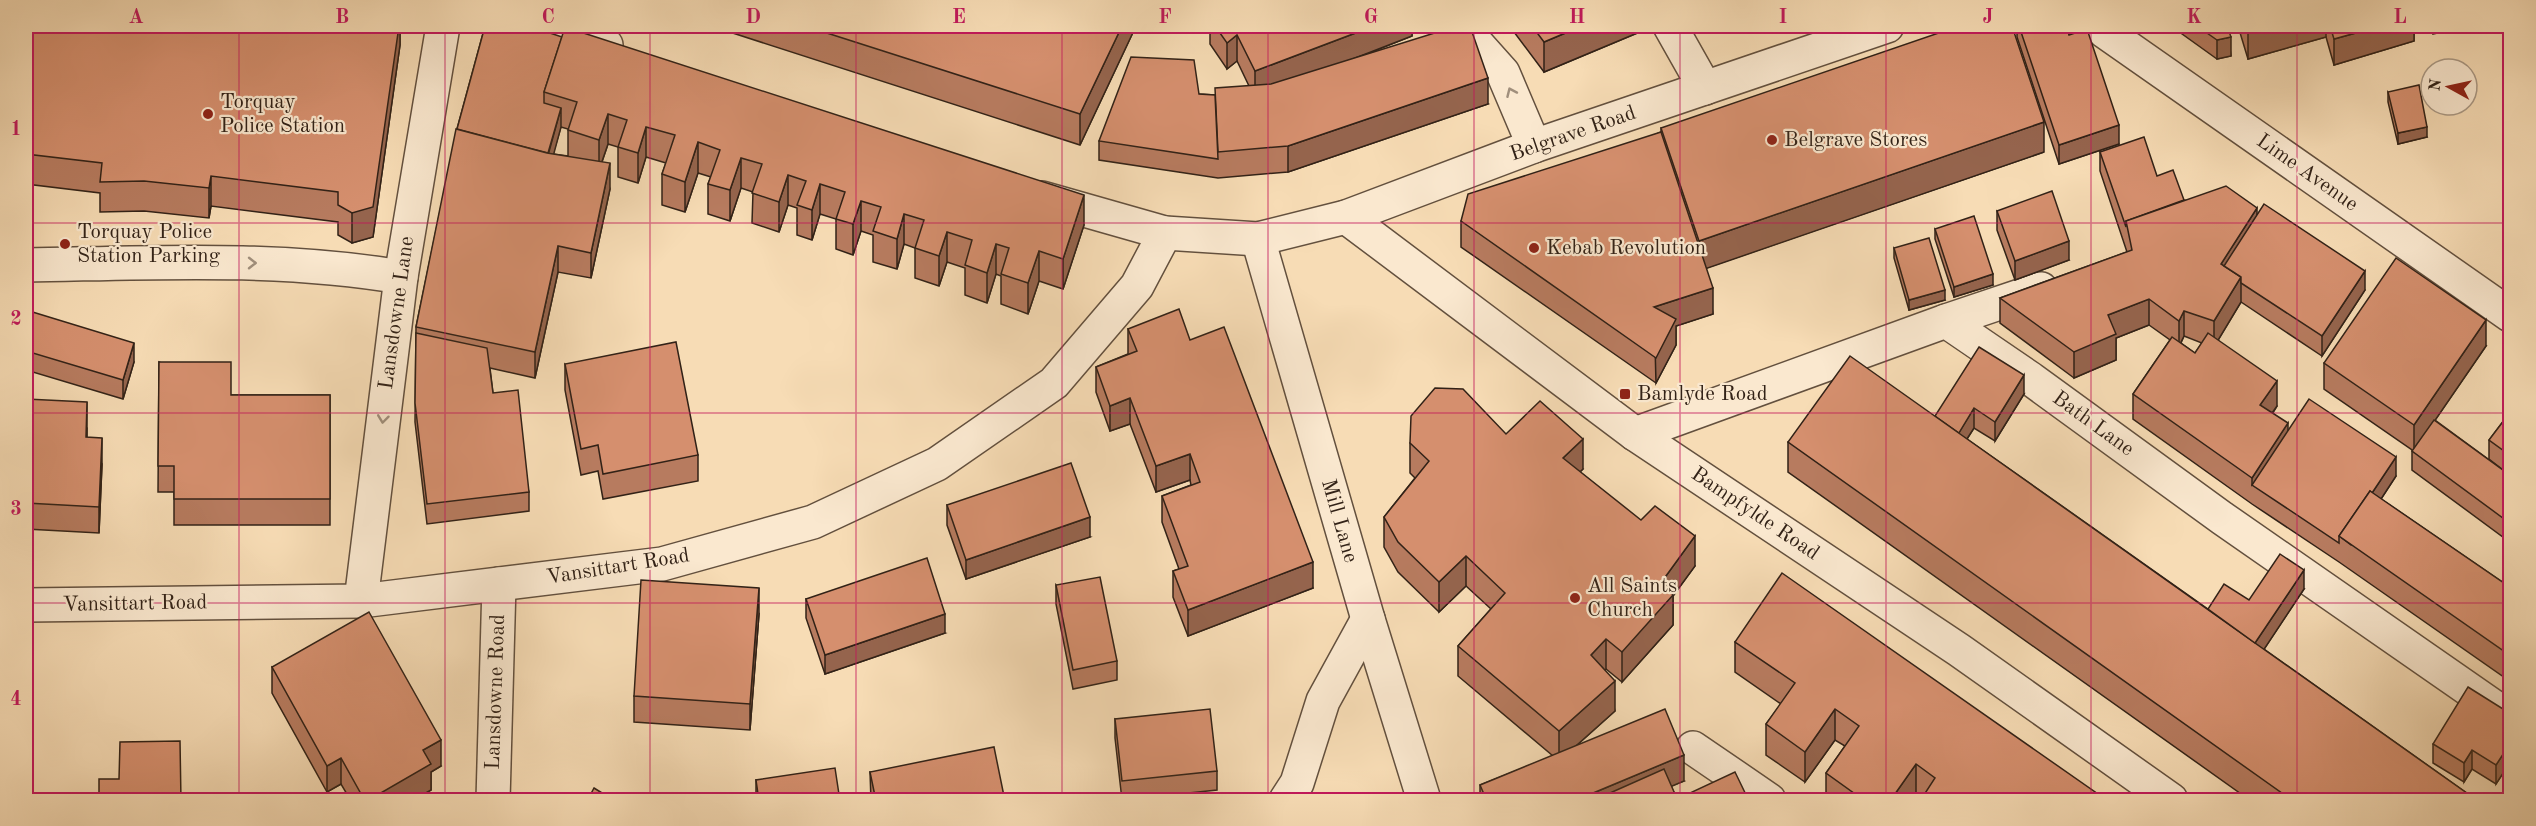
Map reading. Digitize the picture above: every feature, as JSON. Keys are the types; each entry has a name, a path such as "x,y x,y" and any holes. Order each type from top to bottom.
{"street":[{"name":"Lansdowne Lane","path":"361,601 399,288 443,26"},
{"path":"554,26 631,54"},
{"path":"1461,26 1503,73 1534,146"},
{"path":"1670,26 1705,88"},
{"name":"Belgrave Road","path":"1011,187 1067,207 1165,233 1258,239 1346,217 1534,146 1887,26"},
{"name":"Lime Avenue","path":"2104,31 2511,315"},
{"name":"Bampfylde Road","path":"1346,217 1635,434 1959,650 2171,801"},
{"name":"Vansittart Road","path":"26,605 361,601 673,561 813,522 938,464 1054,383 1137,286 1165,233"},
{"name":"Mill Lane","path":"1258,239 1368,619 1424,801"},
{"path":"26,265 281,263 346,268 399,288"},
{"path":"1635,434 2065,280"},
{"name":"Bath Lane","path":"1946,321 2031,379 2222,518 2511,718"},
{"name":"Lansdowne Road","path":"493,801 499,584"},
{"path":"1286,801 1297,783 1323,701 1368,619"},
{"path":"1693,748 1769,801"}],"building":[{"name":"Torquay Police Station","path":"26,26 399,26 373,207 352,213 338,205 338,192 211,176 209,188 144,181 100,182 102,163 26,154"},
{"path":"485,26 529,26 562,37 544,92 544,103 561,108 548,153 457,129"},
{"path":"805,26 1122,26 1080,114"},
{"path":"1215,26 1374,26 1255,71 1237,35 1227,43"},
{"path":"1457,26 1470,26 1488,78 1288,146 1218,152 1215,88 1271,84"},
{"path":"1532,26 1582,26 1544,42"},
{"path":"1959,26 2012,26 2044,122 1699,241 1661,128"},
{"path":"2019,26 2066,26 2069,35 2087,29 2119,125 2059,145"},
{"path":"2197,26 2227,26 2231,37 2217,40"},
{"path":"2246,26 2275,26 2248,33"},
{"path":"2330,26 2381,26 2334,39"},
{"path":"565,27 1084,195 1063,259 1039,251 1028,283 1001,274 1009,248 996,244 987,273 965,265 972,240 947,232 939,256 915,248 924,220 904,214 897,239 873,231 881,207 861,201 853,224 836,219 845,192 820,184 812,210 797,205 806,181 788,175 779,202 752,193 762,164 741,158 730,190 708,184 720,150 698,142 685,182 662,174 675,135 646,127 638,153 618,147 627,120 608,114 599,140 568,130 577,102 544,92"},
{"path":"1131,57 1194,60 1199,94 1215,95 1218,159 1099,141"},
{"path":"2419,85 2419,117 2425,117 2427,127 2398,133 2388,92"},
{"path":"456,129 547,153 610,163 591,253 558,246 535,352 416,327"},
{"path":"1661,132 1713,288 1654,307 1676,319 1656,358 1461,221 1468,194"},
{"path":"2144,137 2157,176 2173,170 2184,200 2126,221 2126,227 2100,152"},
{"path":"2226,186 2257,208 2221,264 2241,277 2214,321 2184,311 2179,321 2149,299 2108,315 2116,334 2074,352 2000,298 2132,250 2126,221"},
{"path":"2052,191 2069,241 2015,261 1997,211"},
{"path":"2264,204 2365,271 2322,336 2241,283 2241,277 2224,266"},
{"path":"1974,216 1993,274 1954,287 1935,229"},
{"path":"1929,238 1945,290 1909,300 1894,248"},
{"path":"2396,258 2486,320 2414,425 2324,363"},
{"path":"1179,309 1190,340 1224,327 1313,562 1188,610 1173,571 1188,566 1162,496 1200,482 1190,454 1156,466 1130,398 1110,406 1096,367 1137,351 1128,329"},
{"path":"26,310 134,343 123,380 26,351"},
{"path":"416,333 487,348 493,393 518,390 529,492 427,504 415,403"},
{"path":"2208,333 2277,381 2260,405 2288,423 2252,478 2133,394 2172,337 2195,353"},
{"path":"676,342 698,455 603,474 598,445 581,449 565,364"},
{"path":"1979,347 2024,375 1995,422 1974,408 1959,433 1935,416"},
{"path":"1850,356 2478,801 2293,801 1788,442"},
{"path":"159,362 231,362 231,395 330,395 330,499 174,499 174,466 158,466"},
{"name":"All Saints Church","path":"1435,388 1463,389 1506,434 1540,401 1583,439 1563,458 1641,520 1655,506 1695,536 1663,580 1673,595 1622,652 1606,639 1591,655 1615,681 1559,731 1458,646 1505,593 1466,556 1439,582 1398,542 1384,517 1429,461 1410,443 1411,416"},
{"path":"26,399 87,402 86,437 102,438 99,507 26,503"},
{"path":"2309,399 2396,457 2339,536 2339,543 2252,485"},
{"path":"2511,411 2511,456 2489,440"},
{"path":"2434,420 2511,476 2511,524 2412,451"},
{"path":"1071,463 1090,517 966,560 947,505"},
{"path":"2370,491 2511,588 2511,656 2339,536"},
{"path":"2280,554 2304,570 2255,643 2208,609 2224,584 2249,600"},
{"path":"927,558 945,614 825,655 806,599"},
{"path":"1782,573 2108,801 1920,801 1935,778 1916,764 1890,801 1865,801 1826,773 1859,726 1835,709 1805,752 1766,724 1795,683 1735,642"},
{"path":"1100,577 1117,661 1073,670 1056,585"},
{"path":"641,580 759,588 750,704 634,696"},
{"path":"369,612 441,740 423,750 431,764 365,801 341,758 327,766 272,667"},
{"path":"2468,687 2511,714 2511,742 2496,765 2472,750 2464,763 2433,744"},
{"path":"1210,709 1217,771 1122,781 1115,719"},
{"path":"1665,709 1684,755 1586,796 1588,801 1487,801 1480,785"},
{"path":"180,741 181,801 99,801 99,779 119,779 120,742"},
{"path":"26,743 33,743 29,801 26,801"},
{"path":"994,747 1005,801 876,801 870,772"},
{"path":"835,768 840,801 759,801 756,780"},
{"path":"1664,769 1678,801 1592,801"},
{"path":"1735,772 1749,801 1678,801 1677,799"},
{"path":"594,788 615,801 587,801"}],"place":[{"name":"Torquay Police Station","path":"208,114"},
{"name":"Belgrave Stores","path":"1772,140"},
{"name":"Torquay Police Station Parking","path":"65,244"},
{"name":"Kebab Revolution","path":"1534,248"},
{"name":"Bamlyde Road","path":"1625,394"},
{"name":"All Saints Church","path":"1575,598"}]}
